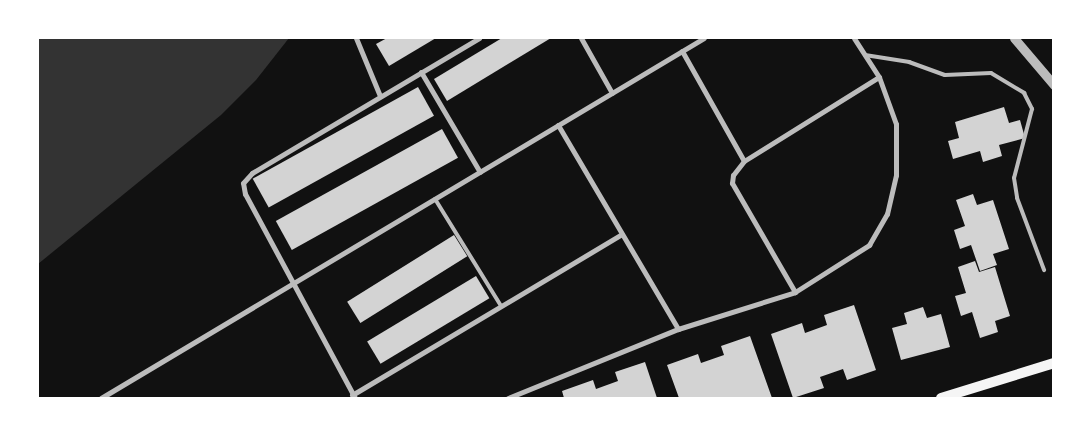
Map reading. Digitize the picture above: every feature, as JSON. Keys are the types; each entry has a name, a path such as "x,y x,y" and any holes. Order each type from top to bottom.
{"main road":[{"path":"941,398 1054,363"}],"street":[{"path":"356,38 380,96"},
{"path":"479,38 252,172 243,183 245,194 353,397 622,234"},
{"path":"580,38 612,93"},
{"path":"101,398 704,38"},
{"path":"508,398 678,329 795,292 869,245 888,214 896,175 896,124 878,77 854,38"},
{"path":"1014,38 1054,86"},
{"path":"682,51 744,161"},
{"path":"421,72 480,172"},
{"path":"795,292 732,183 733,175 744,161 878,77"},
{"path":"558,125 678,329"}],"lane":[{"path":"865,56 909,62 945,74 991,73 1024,93 1032,109 1014,178 1017,198 1044,270"},
{"path":"434,199 501,306"}],"shaded area":[{"path":"38,38 289,38 256,80 221,115 38,264"}],"building":[{"path":"387,38 436,38 389,66 376,44"},
{"path":"502,38 551,38 447,101 434,79"},
{"path":"418,87 434,116 269,207 253,179"},
{"path":"1004,107 1009,123 1020,120 1025,138 999,145 1002,156 983,162 980,151 953,159 948,141 959,138 955,122"},
{"path":"442,129 458,158 292,250 276,221"},
{"path":"973,194 977,205 993,200 1009,249 993,254 997,265 980,271 971,245 960,249 954,230 965,226 956,200"},
{"path":"454,235 467,256 360,323 347,302"},
{"path":"975,261 979,272 995,267 1010,316 995,321 998,332 980,338 972,312 961,316 955,296 966,293 958,267"},
{"path":"476,276 489,298 381,364 367,341"},
{"path":"854,305 876,370 847,380 843,369 820,377 824,388 793,398 771,334 802,323 805,333 827,325 824,315"},
{"path":"923,307 927,318 941,314 950,347 901,360 892,328 907,324 904,313"},
{"path":"750,336 772,398 679,398 667,365 698,354 701,363 724,355 721,346"},
{"path":"645,362 657,398 564,398 562,391 593,380 596,389 618,381 615,372"}]}
